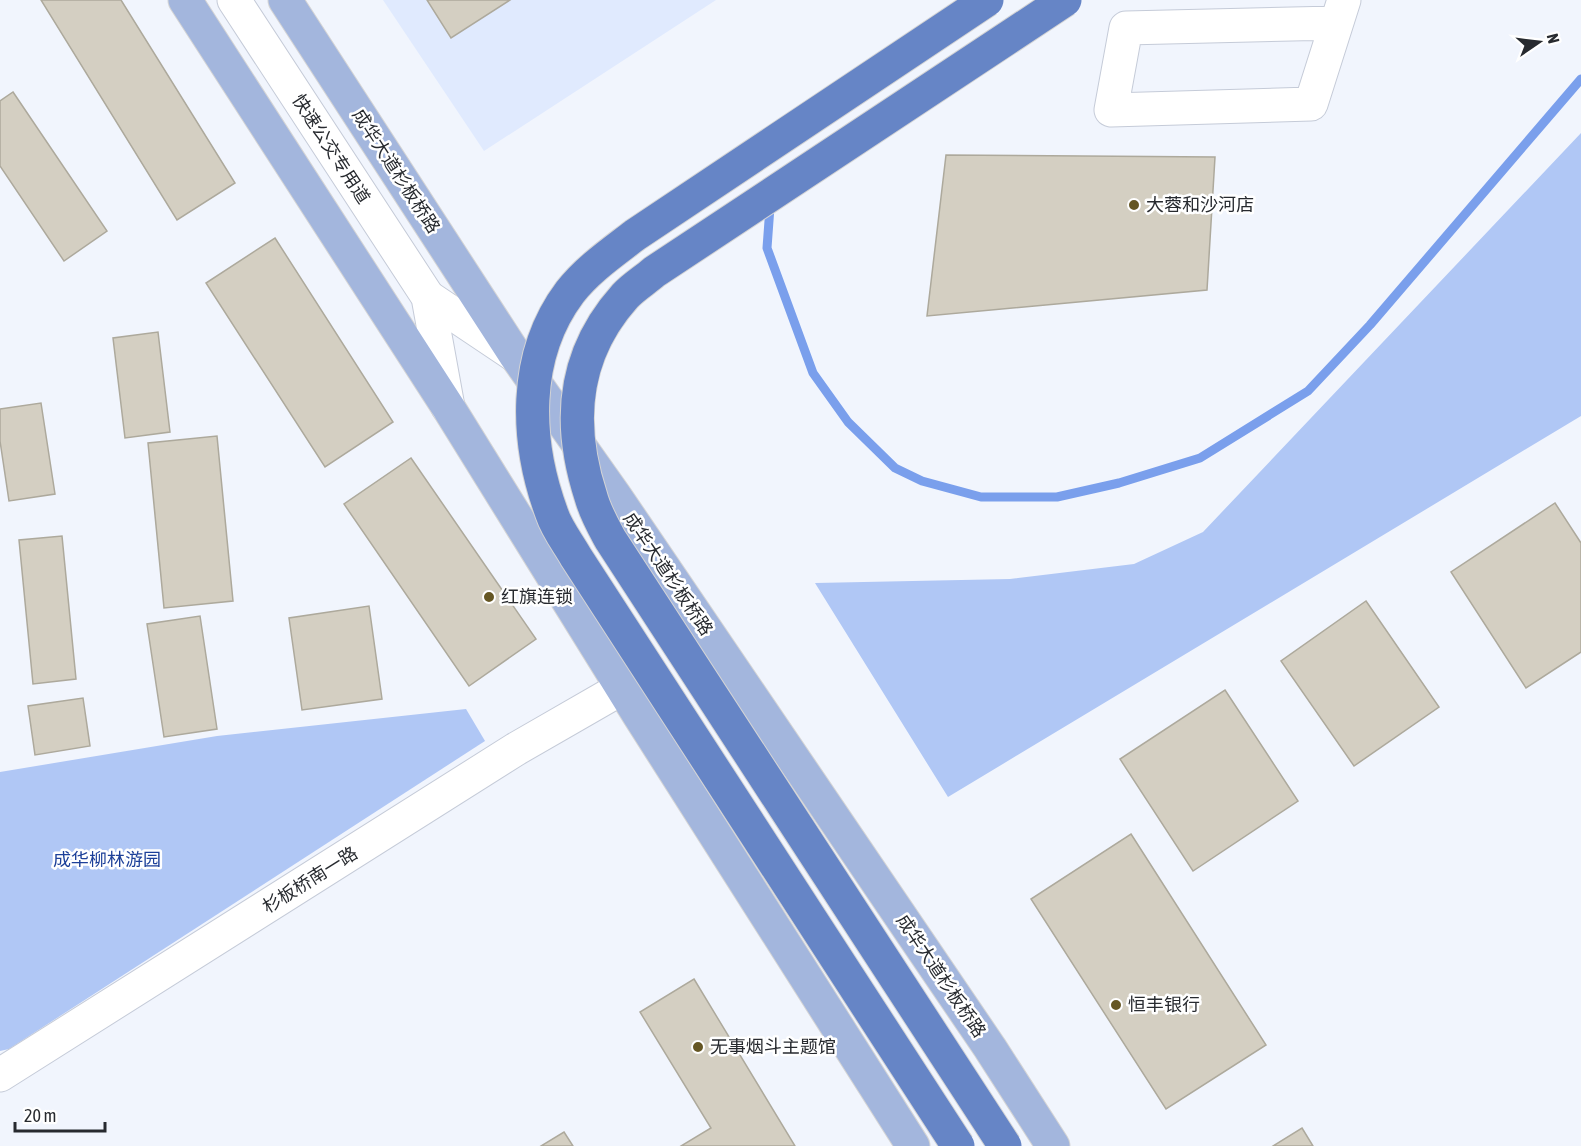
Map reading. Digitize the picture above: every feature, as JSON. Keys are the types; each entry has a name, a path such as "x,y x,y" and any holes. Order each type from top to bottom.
{"highway":[{"path":"958,1146 576,557 552,516 538,470 533,426 533,384 537,358 557,311 572,290 601,261 635,235 987,0"},
{"path":"1005,1146 610,539 591,499 580,458 576,420 578,390 586,360 602,327 626,294 654,272 1065,0"}],"main road":[{"path":"185,0 448,407 622,688 913,1146"},
{"name":"成华大道杉板桥路","path":"285,0 516,356 635,524 990,1048 1053,1146"}],"street":[{"name":"快速公交专用道","path":"234,0 428,297"},
{"path":"1340,12 1311,104 1111,110 1126,28 1340,12"},
{"path":"428,297 448,407"},
{"path":"428,297 516,356"},
{"name":"杉板桥南一路","path":"0,1075 516,749 622,688"}],"shaded area":[{"path":"383,0 716,0 484,151"}],"green space":[{"path":"1581,133 1581,416 948,797 815,583 1010,579 1134,564 1203,532"},
{"name":"成华柳林游园","path":"466,709 485,741 9,1049 0,1051 0,772 217,736"}],"building":[{"path":"41,0 121,0 235,183 177,220"},
{"path":"427,0 510,0 451,38"},
{"path":"13,92 107,231 64,261 0,166 0,101"},
{"path":"946,155 1215,157 1207,290 927,316"},
{"path":"275,238 393,422 325,467 206,283"},
{"path":"158,332 170,432 125,438 113,338"},
{"path":"41,403 55,494 9,501 0,441 0,409"},
{"path":"217,436 233,601 164,608 148,443"},
{"path":"411,458 536,639 469,686 344,504"},
{"path":"1555,503 1581,543 1581,652 1526,688 1451,572"},
{"path":"62,536 76,679 33,684 19,540"},
{"path":"1366,601 1439,707 1354,766 1281,661"},
{"path":"369,606 382,699 302,710 289,618"},
{"path":"200,616 217,729 164,737 147,624"},
{"path":"1225,690 1298,801 1193,871 1120,759"},
{"path":"83,698 90,746 35,755 28,706"},
{"path":"1131,834 1266,1045 1166,1109 1031,899"},
{"path":"694,979 795,1146 681,1146 711,1128 640,1012"},
{"path":"1302,1128 1313,1146 1273,1146"},
{"path":"564,1132 573,1146 541,1146"}],"waterway":[{"path":"772,203 767,248 813,373 848,422 895,468 922,481 981,497 1057,497 1119,483 1200,458 1308,391 1370,325 1581,79"}],"place":[{"name":"大蓉和沙河店","path":"1134,205"},
{"name":"红旗连锁","path":"489,597"},
{"name":"恒丰银行","path":"1116,1005"},
{"name":"无事烟斗主题馆","path":"698,1047"}]}
